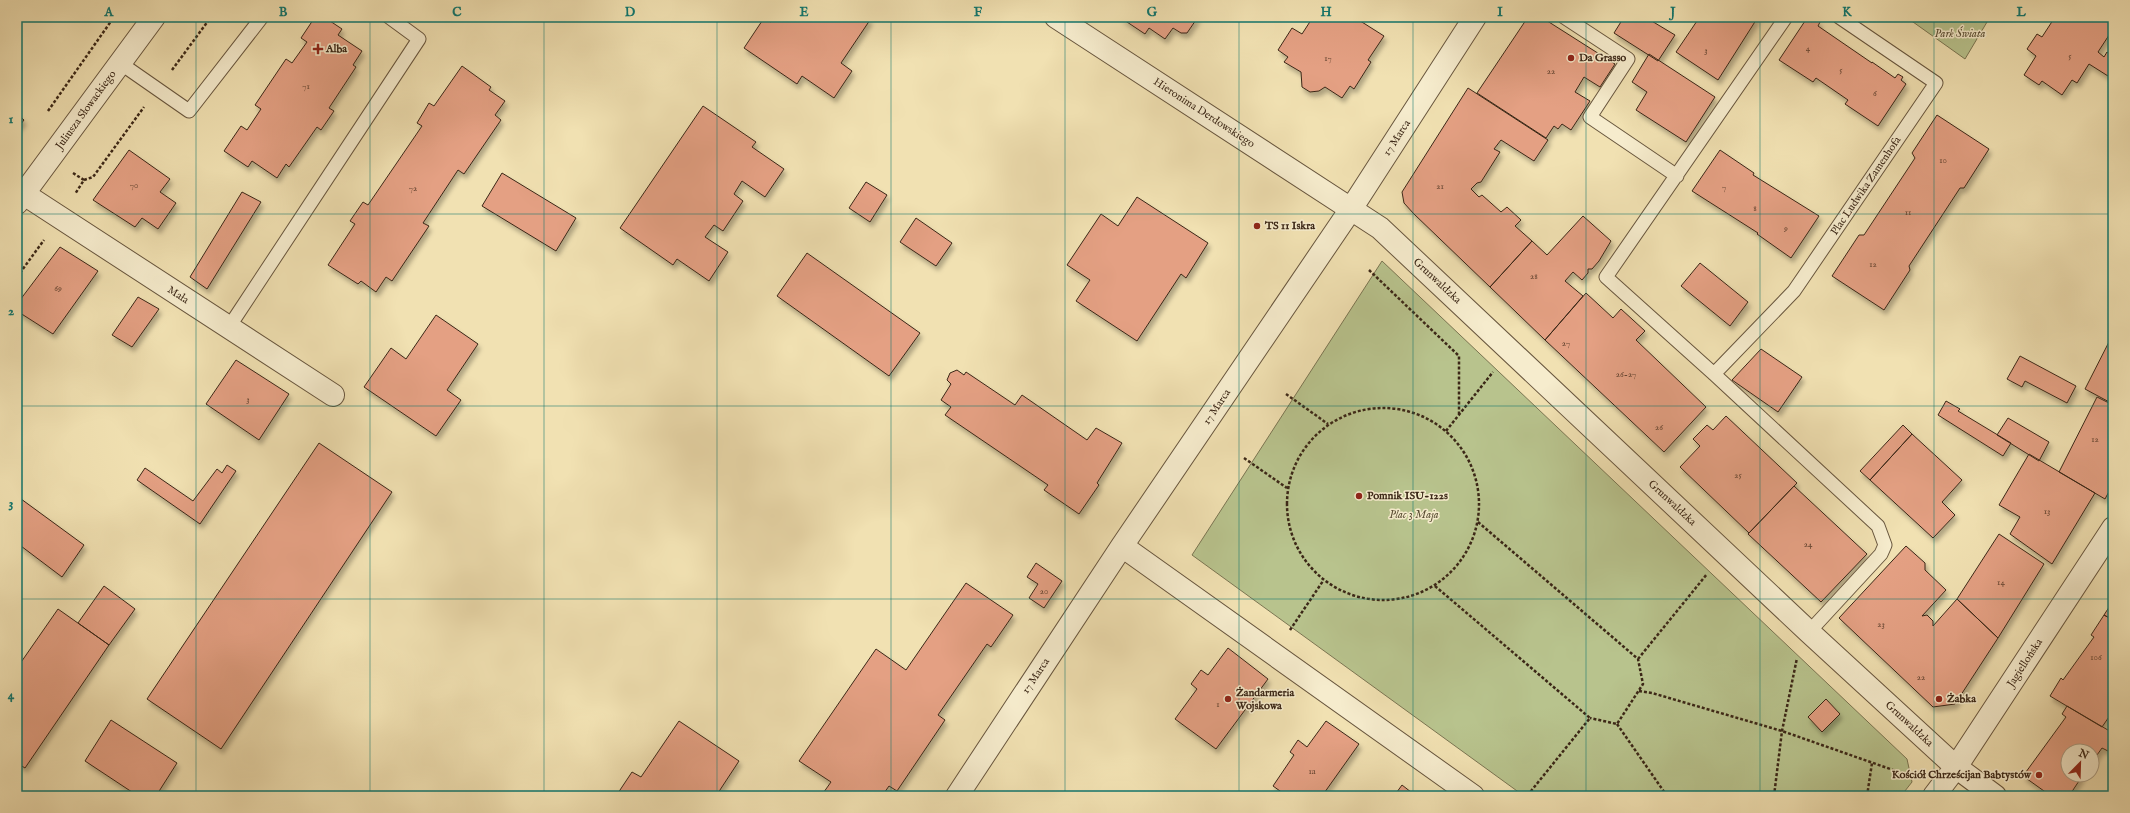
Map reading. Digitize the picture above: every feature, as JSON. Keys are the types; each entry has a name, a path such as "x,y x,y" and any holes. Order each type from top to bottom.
{"street":[{"name":"Juliusza Słowackiego","path":"20,199 154,17"},
{"name":"Hieronima Derdowskiego","path":"1056,17 1351,209"},
{"name":"17 Marca","path":"957,796 1122,546 1351,209 1475,17"},
{"name":"Mała","path":"20,199 229,327 333,395"},
{"name":"Grunwaldzka","path":"1351,209 1387,234 1809,632 1956,767 1995,796"},
{"name":"Jagiellońska","path":"1934,796 1956,767 2113,528"},
{"path":"1122,546 1473,796"}],"lane":[{"path":"120,63 188,111 262,17"},
{"path":"229,327 419,39 389,17"},
{"path":"1564,17 1628,59 1590,117 1677,176"},
{"path":"1786,17 1606,277 1714,374 1878,526 1886,545 1880,554 1809,632"},
{"name":"Plac Ludwika Zamenhofa","path":"1714,374 1794,291 1936,83 1840,17"}],"path":[{"path":"1369,270 1459,356 1459,414"},
{"path":"1446,431 1497,368"},
{"path":"1286,394 1328,424"},
{"path":"1388,407 1419,414 1446,431 1463,449 1474,472 1480,497 1478,522 1466,552 1455,569 1435,586 1408,598 1378,601 1349,595 1323,581 1300,555 1287,523 1287,488 1299,456 1328,424 1357,411 1388,407"},
{"path":"1244,458 1287,488"},
{"path":"1478,522 1638,659 1643,684 1617,724"},
{"path":"1638,659 1710,571"},
{"path":"1289,631 1323,581"},
{"path":"1435,586 1590,718 1617,724 1666,796"},
{"path":"1774,796 1782,731 1797,655"},
{"path":"1639,691 1652,693 1782,731 1919,779"},
{"path":"1527,796 1590,718"},
{"path":"1867,796 1872,763"}],"green space":[{"name":"Park Świata","path":"1906,17 1990,17 1965,59"},
{"name":"Plac 3 Maja","path":"1382,261 1907,759 1912,782 1901,796 1524,796 1192,555"}],"building":[{"path":"315,17 324,17 342,29 338,35 362,51 353,65 356,67 329,108 334,111 321,130 317,127 289,167 286,164 277,178 252,161 248,167 224,151 241,126 247,130 261,109 255,105 286,59 292,63 307,42 301,38"},
{"path":"774,17 866,17 870,20 841,63 852,71 834,98 802,76 797,84 744,48 764,18 771,22"},
{"path":"1198,17 1187,33 1181,33 1173,28 1165,39 1149,28 1145,34 1121,18"},
{"path":"1313,17 1354,17 1384,36 1368,60 1371,62 1354,89 1350,86 1342,98 1325,87 1319,91 1310,92 1302,87 1301,72 1284,62 1288,57 1278,50 1292,28 1302,34"},
{"path":"1528,17 1541,17 1615,64 1600,87 1584,77 1575,92 1590,101 1571,130 1562,124 1558,129 1554,126 1546,138 1477,93"},
{"path":"1624,17 1645,17 1675,35 1658,61 1614,33"},
{"path":"1702,17 1758,17 1718,80 1676,52 1699,18 1701,19"},
{"path":"2055,17 2113,17 2113,29 2098,52 2104,57 2107,52 2113,56 2113,68 2108,76 2089,64 2077,83 2072,80 2062,95 2042,81 2039,85 2024,75 2036,56 2027,49 2037,34 2042,37"},
{"path":"1807,18 1812,22 1814,19 1820,22 1818,26 1895,78 1898,74 1903,77 1901,80 1906,84 1878,126 1845,104 1848,100 1816,78 1813,82 1779,60"},
{"path":"1649,54 1715,97 1686,142 1636,110 1647,92 1632,82"},
{"path":"462,66 491,87 489,90 505,101 495,115 501,120 464,174 458,170 423,223 429,226 392,281 386,277 376,292 361,281 358,284 328,265 355,224 350,221 363,202 368,205 422,126 417,123 429,103 434,106"},
{"path":"1468,88 1548,140 1534,161 1501,140 1494,149 1500,152 1481,182 1477,183 1471,189 1479,197 1482,195 1501,212 1507,207 1521,220 1515,226 1532,241 1490,287 1414,214 1404,203 1402,192"},
{"path":"703,106 756,142 752,147 784,169 765,197 742,181 734,194 743,201 723,231 714,225 705,237 728,252 709,281 677,259 673,265 620,228"},
{"path":"17,114 24,120 17,129"},
{"path":"1937,115 1989,149 1964,188 1960,188 1909,266 1910,270 1884,310 1832,276 1859,235 1864,235 1915,158 1912,153"},
{"path":"129,150 170,179 160,192 176,203 158,229 142,218 135,227 93,200"},
{"path":"1720,150 1754,173 1753,175 1819,216 1791,258 1757,234 1758,233 1692,191"},
{"path":"502,173 576,218 556,251 482,206"},
{"path":"866,182 887,195 870,222 849,208"},
{"path":"242,192 261,202 207,289 190,277"},
{"path":"1137,197 1208,243 1186,278 1181,274 1137,341 1076,301 1090,280 1067,265 1101,214 1118,226"},
{"path":"1583,216 1611,241 1599,261 1592,269 1588,269 1588,273 1582,280 1573,272 1565,281 1583,296 1545,340 1490,287 1532,241 1547,255"},
{"path":"916,218 952,243 936,266 900,242"},
{"path":"60,247 98,271 53,334 17,311 17,304"},
{"path":"807,253 920,333 889,376 777,296"},
{"path":"1700,263 1748,302 1730,326 1681,286"},
{"path":"1586,293 1613,318 1621,309 1645,331 1636,340 1706,407 1664,452 1545,340"},
{"path":"138,297 159,309 132,347 112,335"},
{"path":"436,315 478,344 447,390 461,400 436,436 364,387 391,348 406,359"},
{"path":"2112,336 2113,337 2113,404 2085,389"},
{"path":"1761,349 1802,377 1778,412 1732,380"},
{"path":"2020,356 2076,386 2067,403 2025,381 2022,387 2007,379"},
{"path":"236,360 289,394 259,440 206,404"},
{"path":"957,370 964,375 966,372 1015,405 1022,395 1087,440 1096,428 1122,443 1097,483 1099,485 1079,514 1044,490 1048,485 945,415 951,407 941,400 951,384 947,380 950,373"},
{"path":"2097,397 2113,405 2113,484 2105,499 2059,472"},
{"path":"1946,401 1960,409 1958,411 2011,443 2003,456 1938,415"},
{"path":"1726,416 1797,483 1749,533 1680,467 1700,446 1693,439 1707,425 1713,430"},
{"path":"2008,418 2049,442 2039,461 1997,435"},
{"path":"1903,425 1912,434 1870,480 1860,471"},
{"path":"1912,434 1962,480 1942,502 1955,515 1933,538 1870,480"},
{"path":"319,443 392,492 221,749 147,699"},
{"path":"2029,454 2095,493 2052,564 2010,534 2020,517 1999,505"},
{"path":"227,465 236,471 200,524 137,480 145,468 193,501 217,469 222,473"},
{"path":"1794,486 1867,554 1821,602 1748,534"},
{"path":"17,496 84,545 62,577 17,543"},
{"path":"1999,534 2044,564 1998,638 1957,599"},
{"path":"1906,546 1925,563 1925,570 1946,590 1922,616 1927,615 1933,621 1933,626 1957,599 1998,638 1955,704 1933,707 1839,618"},
{"path":"1036,563 1062,581 1044,608 1029,598 1038,584 1027,577"},
{"path":"966,583 1013,615 991,647 987,644 938,715 945,720 897,791 889,786 882,796 821,796 831,782 799,761 876,649 906,670"},
{"path":"104,586 135,609 109,645 78,623"},
{"path":"2113,601 2113,620 2104,615"},
{"path":"58,609 109,645 25,768 17,763 17,668"},
{"path":"2104,615 2113,620 2113,711 2102,727 2050,696 2061,678 2063,680 2094,637 2091,635"},
{"path":"1228,648 1268,679 1216,749 1175,719 1197,689 1191,684 1201,670 1208,675"},
{"path":"1826,699 1840,714 1822,732 1808,717"},
{"path":"2067,706 2113,733 2113,751 2111,750 2110,752 2102,748 2100,751 2100,743 2060,743 2060,783 2078,783 2069,796 2051,796 2023,776 2066,717 2062,714"},
{"path":"111,720 177,763 156,796 138,796 85,761"},
{"path":"679,721 739,761 716,796 616,796 632,772 641,777"},
{"path":"1326,721 1359,744 1322,796 1287,796 1273,786 1294,755 1290,752 1298,740 1307,747"},
{"path":"1402,785 1416,796 1394,796"}],"place":[{"name":"Alba","path":"318,49"},
{"name":"Da Grasso","path":"1571,58"},
{"name":"TS 11 Iskra","path":"1257,226"},
{"name":"Pomnik ISU-122s","path":"1359,496"},
{"name":"Żandarmeria Wojskowa","path":"1228,699"},
{"name":"Żabka","path":"1939,699"},
{"name":"Kościół Chrześcijan Babtystów","path":"2039,775"}]}
